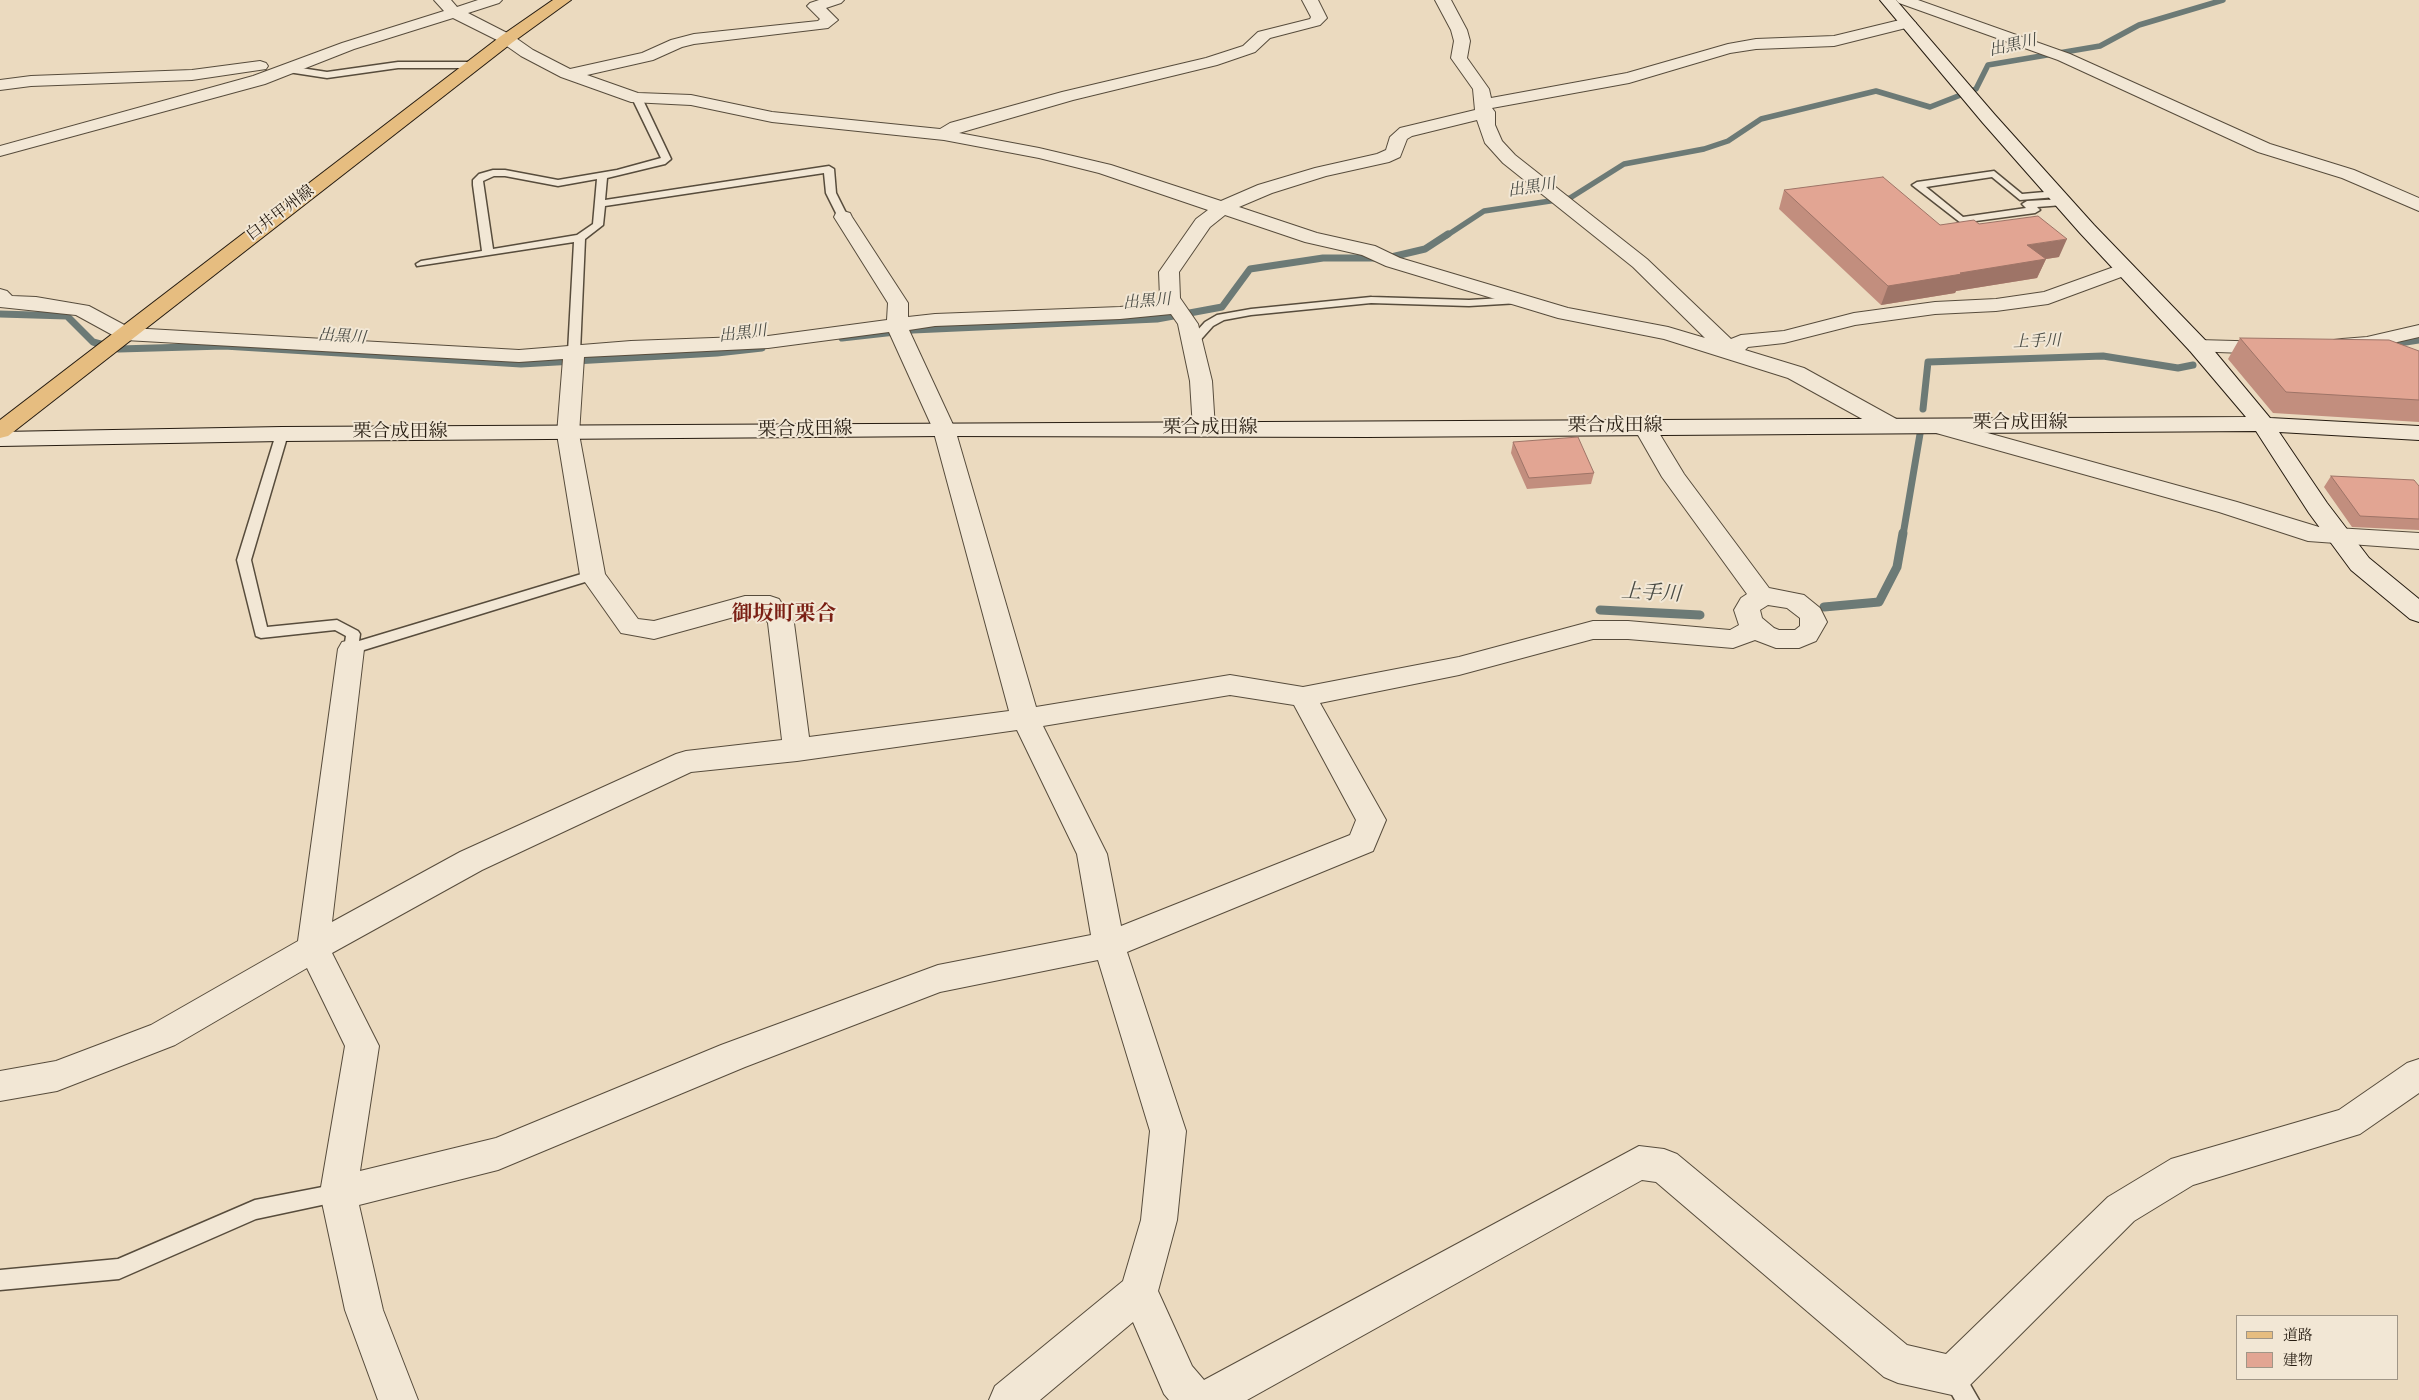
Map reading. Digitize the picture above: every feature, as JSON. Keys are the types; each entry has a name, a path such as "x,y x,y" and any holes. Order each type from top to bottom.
{"main road":[{"name":"白井甲州線","path":"0,431 507,39 563,0"}],"street":[{"path":"442,0 455,13 507,39 527,53 567,74 636,98 691,100 772,117 944,135 1039,153 1105,169 1312,238 1370,251 1393,262 1565,314 1668,333 1796,372 1892,426"},
{"path":"0,151 226,90 288,69 313,58 494,0"},
{"path":"567,74 637,59 677,43 694,39 822,25 830,20 815,6 836,0"},
{"path":"944,135 956,126 1068,96 1164,74 1249,49 1264,35 1315,22 1319,18 1310,0"},
{"path":"1443,0 1459,30 1462,48 1459,58 1481,89 1488,133 1494,143 1509,159 1640,263 1732,353"},
{"path":"1888,0 2060,198 2198,346 2263,424 2338,537 2360,564 2419,613"},
{"path":"1904,0 2064,57 2264,148 2348,174 2419,205"},
{"path":"1204,429 1201,380 1185,324 1170,298 1170,272 1203,223 1222,208 1265,189 1321,172 1383,158 1394,153 1399,137 1406,132 1485,108 1629,78 1728,49 1764,44 1834,41 1908,23"},
{"path":"0,86 31,81 192,75 313,58"},
{"path":"843,217 898,303 899,331 944,429 1025,719 1092,854 1109,945 1168,1131 1159,1220 1139,1292 1010,1400"},
{"path":"1732,353 1741,341 1800,334 1854,319 1935,308 2025,302 2048,298 2125,269"},
{"path":"0,295 6,302 36,302 82,310 122,336 496,355 574,361 631,347 768,342 899,331 935,320 1120,313 1185,324"},
{"path":"2320,347 2366,343 2419,331"},
{"path":"2198,346 2292,348"},
{"path":"574,361 568,434 593,575 630,627 654,630 745,605 770,605 781,624 797,750"},
{"name":"栗合成田線","path":"0,439 282,434 568,434 944,429 1645,428 2263,424 2419,433"},
{"path":"1937,426 2228,507 2317,535 2419,541"},
{"path":"1645,428 1674,477 1762,597"},
{"path":"1773,596 1795,601 1811,614 1814,622 1812,629 1807,635 1799,639 1788,640 1776,638 1756,628 1750,622 1747,610 1755,600 1762,597 1773,596"},
{"path":"0,1086 57,1076 163,1036 314,948 471,861 686,762 797,750 1025,719 1230,685 1304,697 1459,666 1593,630 1628,630 1732,639 1756,628"},
{"path":"351,649 314,948 362,1046 338,1194 364,1310 398,1400"},
{"path":"338,1194 498,1154 732,1056 938,979 1109,945 1362,843 1370,820 1304,697"},
{"path":"1208,1400 1639,1163 1664,1166 1898,1363 1960,1388 2120,1209 2184,1171 2348,1123 2419,1074"},
{"path":"1139,1292 1178,1380 1195,1400"}],"lane":[{"path":"288,69 327,75 398,65 474,65"},
{"path":"488,252 478,185 478,180 483,176 493,173 505,173 558,183 657,165 666,159 636,98"},
{"path":"600,204 829,169 831,193 843,217"},
{"path":"1994,174 2020,197 2060,198 2027,204 2035,210 1961,220 1917,184 1994,174"},
{"path":"421,264 580,238 598,225 602,176"},
{"path":"574,361 580,238"},
{"path":"1185,324 1209,324 1221,317 1251,312 1384,299 1469,303 1519,300"},
{"path":"282,434 244,560 261,634 337,625 353,634 351,649 593,575"},
{"path":"0,1280 119,1269 255,1210 338,1194"}],"building":[{"path":"1883,177 1940,225 1974,220 1979,224 2038,216 2067,239 2027,245 2046,259 1888,286 1784,190"},
{"path":"2240,338 2389,340 2419,351 2419,400 2286,392"},
{"path":"1578,437 1594,473 1529,478 1513,442"},
{"path":"2331,476 2414,480 2419,486 2419,519 2360,516"}],"waterway":[{"name":"出黒川","path":"1446,236 1484,211 1570,198 1624,164 1704,149 1728,141 1761,119 1876,91 1930,107 1976,89 1988,65 2100,46 2139,25 2223,0"},
{"name":"出黒川","path":"842,338 913,330 1157,319 1222,307 1250,269 1323,258 1387,258 1425,249 1448,234"},
{"name":"出黒川","path":"0,314 67,316 93,342 119,349 224,346 521,364 717,353 762,348"},
{"name":"上手川","path":"2387,345 2419,340"},
{"name":"上手川","path":"1923,409 1928,362 2103,356 2178,368 2193,365"},
{"name":"上手川","path":"1903,535 1920,434"},
{"name":"上手川","path":"1824,607 1879,602 1897,567 1903,533"},
{"name":"上手川","path":"1600,610 1700,615"}],"district":[{"name":"御坂町栗合","path":"784,616"}]}
